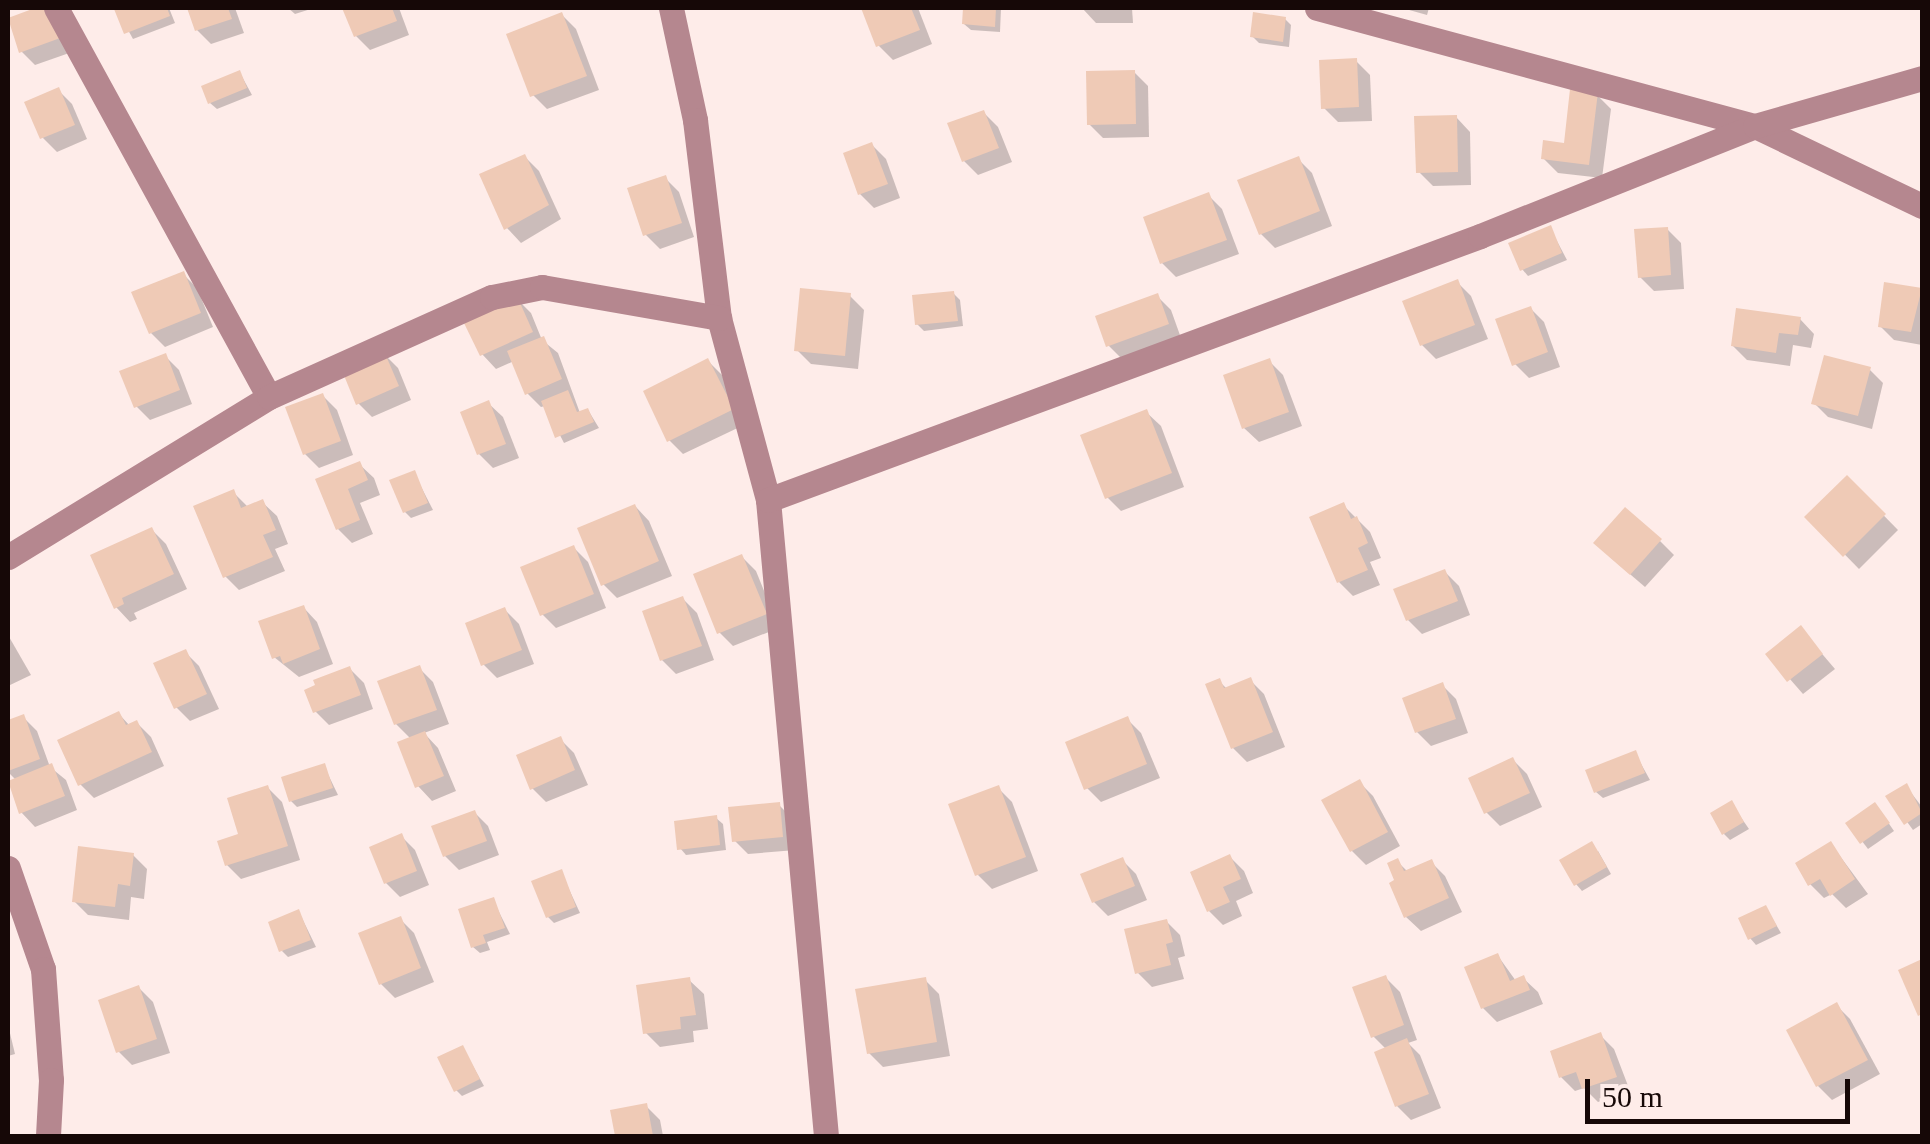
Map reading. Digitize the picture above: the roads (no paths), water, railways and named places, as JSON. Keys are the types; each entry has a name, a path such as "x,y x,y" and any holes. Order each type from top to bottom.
{"street":[{"path":"56,8 268,397"},
{"path":"671,8 695,120 719,318 768,500 826,1136"},
{"path":"1317,8 1755,126 1922,206"},
{"path":"768,500 1480,236 1755,126 1922,78"},
{"path":"8,557 268,397 492,297 542,288 719,318"},
{"path":"8,868 43,968 51,1080 48,1136"}]}
